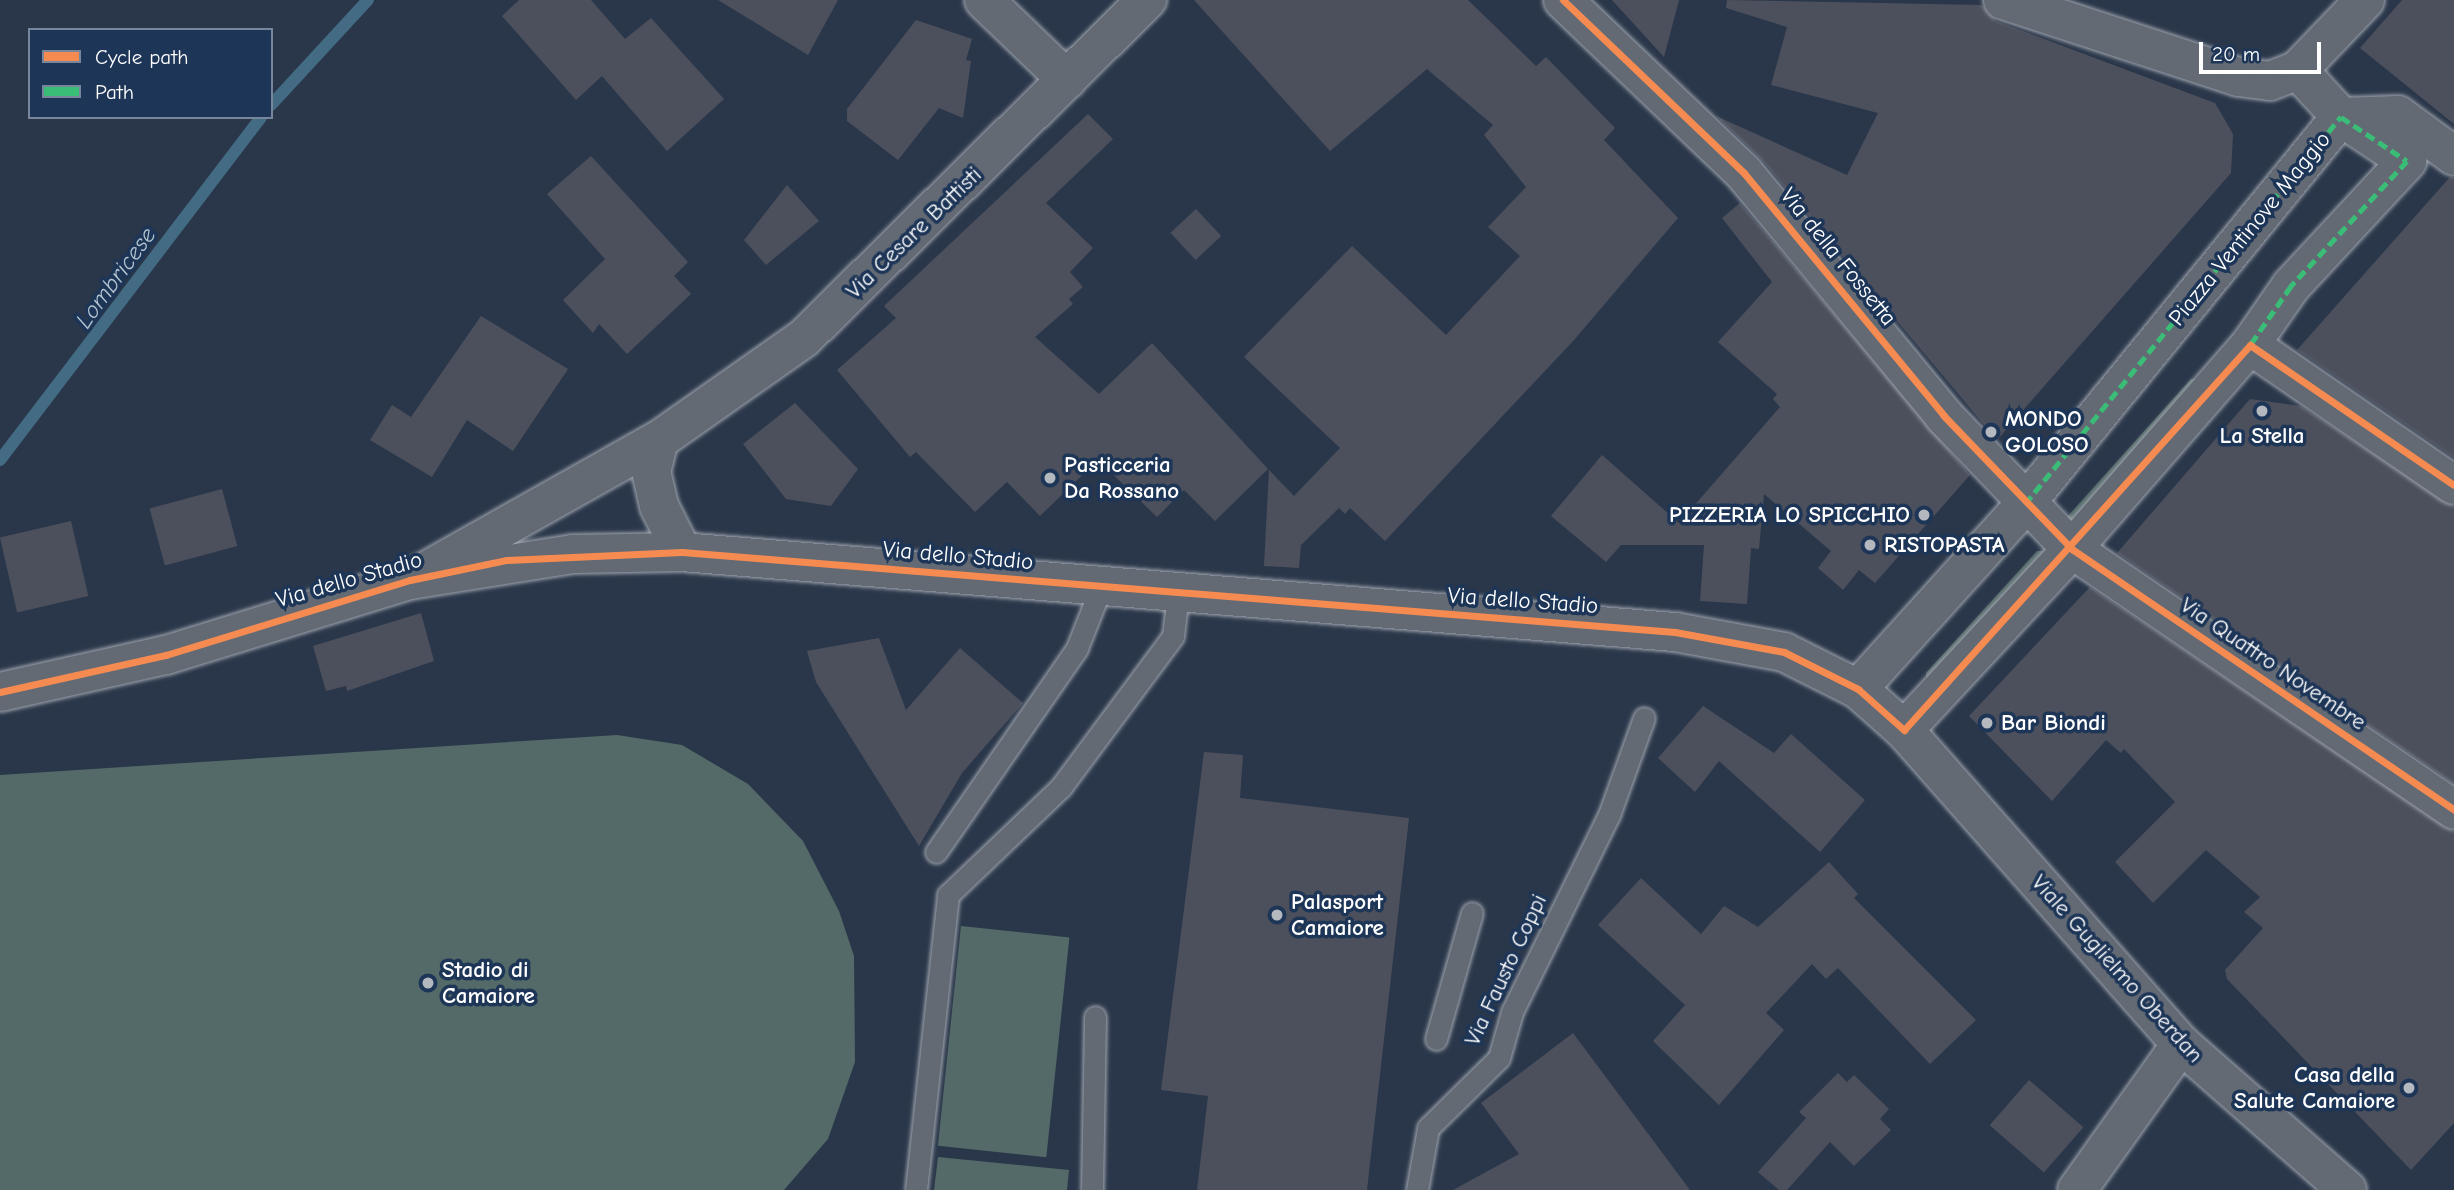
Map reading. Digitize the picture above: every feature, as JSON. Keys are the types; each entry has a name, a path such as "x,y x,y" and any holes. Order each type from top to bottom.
{"street":[{"path":"984,0 1067,80"},
{"name":"Via Cesare Battisti","path":"410,580 659,440 804,338 1147,0"},
{"name":"Via della Fossetta","path":"1563,0 1744,173 1944,416 2025,504 2072,549"},
{"path":"2003,0 2238,77 2270,81 2298,70 2365,0"},
{"path":"2298,70 2341,117 2398,115 2454,156"},
{"name":"Piazza Ventinove Maggio","path":"1858,689 2025,504 2341,117 2407,161 2291,286 2250,345 2072,549 1904,730"},
{"path":"2250,345 2454,485"},
{"path":"659,440 651,471 659,506 682,552"},
{"name":"Via Quattro Novembre","path":"2072,549 2454,810"},
{"name":"Via dello Stadio","path":"0,692 166,655 410,580 507,560 682,552 1675,632 1784,652 1858,689 1904,730"},
{"name":"Viale Guglielmo Oberdan","path":"1904,730 2181,1044 2347,1190"},
{"path":"2077,1190 2181,1044"}],"lane":[{"path":"936,852 1077,648 1101,587"},
{"path":"916,1190 948,895 1061,787 1173,636 1178,594"},
{"name":"Via Fausto Coppi","path":"1417,1190 1428,1128 1499,1058 1512,1012 1609,816 1644,718"},
{"path":"1436,1039 1472,913"},
{"path":"1092,1190 1096,1017"}],"green space":[{"path":"2191,379 2198,379 2073,526 2067,517"},
{"path":"2037,551 2045,551 1926,683 1926,673"},
{"name":"Stadio di Camaiore","path":"617,735 682,745 748,784 803,841 839,911 854,956 855,1062 828,1139 784,1190 0,1190 0,775"},
{"path":"961,926 1069,937 1046,1157 938,1146"},
{"path":"938,1157 1069,1170 1067,1190 934,1190"}],"building":[{"path":"519,0 591,0 625,39 651,18 724,99 667,151 602,76 576,100 502,16"},
{"path":"718,0 838,0 808,55"},
{"path":"1194,0 1468,0 1536,66 1546,57 1615,128 1604,140 1678,218 1574,340 1385,541 1350,508 1345,514 1339,508 1301,545 1299,568 1264,566 1269,470 1294,496 1340,448 1244,357 1352,246 1446,335 1520,256 1488,227 1526,187 1484,135 1493,125 1427,69 1330,151"},
{"path":"1612,0 1679,0 1664,57"},
{"path":"1727,0 1982,5 1996,21 2215,103 2233,134 2231,173 1997,440 1761,159 1716,116 1847,175 1878,113 1771,85 1787,27 1726,8"},
{"path":"2402,0 2454,0 2454,124 2360,48"},
{"path":"916,20 972,39 966,60 971,61 963,118 939,108 898,160 847,121 847,109"},
{"path":"1088,114 1113,139 1046,203 1093,248 1070,272 1083,287 1069,299 1073,304 1035,337 1099,394 1152,343 1268,469 1215,521 1184,490 1157,517 1098,460 1040,516 1007,482 975,512 916,452 910,457 837,370 896,318 884,306"},
{"path":"591,156 688,262 674,276 691,294 627,354 599,324 593,333 563,300 605,259 547,194"},
{"path":"2450,177 2454,177 2454,458 2297,350"},
{"path":"787,185 819,221 766,265 744,240"},
{"path":"1740,203 1970,475 1875,583 1859,570 1843,590 1818,568 1831,551 1764,494 1759,549 1751,548 1747,604 1700,601 1704,545 1621,545 1606,562 1551,516 1602,455 1679,523 1780,407 1773,399 1777,394 1718,342 1772,282 1722,218"},
{"path":"1196,209 1221,236 1196,260 1170,233"},
{"path":"481,316 568,369 513,451 467,420 432,477 370,440 392,405 411,417"},
{"path":"2250,399 2301,406 2454,507 2454,784 2117,553"},
{"path":"795,403 858,469 831,506 786,499 743,444"},
{"path":"222,489 237,546 165,565 150,508"},
{"path":"71,521 88,596 17,612 0,537"},
{"path":"2090,587 2454,832 2454,1123 2411,1170 2227,979 2225,970 2263,928 2244,912 2260,897 2206,850 2153,903 2115,862 2175,802 2124,749 2121,753 2106,740 2052,801 1969,716"},
{"path":"421,613 434,661 347,691 346,686 326,691 313,646"},
{"path":"879,638 906,710 960,648 1023,703 962,773 919,846 816,682 807,651"},
{"path":"1703,706 1774,753 1791,734 1865,800 1820,852 1719,761 1695,792 1658,758"},
{"name":"Palasport Camaiore","path":"1204,752 1243,755 1240,798 1409,818 1367,1190 1197,1190 1208,1096 1161,1090"},
{"path":"1829,862 1858,894 1854,898 1976,1020 1930,1064 1838,968 1826,979 1812,964 1766,1013 1784,1030 1719,1105 1653,1041 1685,1005 1598,925 1641,878 1701,934 1724,906 1758,927"},
{"path":"1573,1033 1690,1190 1453,1190 1519,1154 1481,1103"},
{"path":"1838,1073 1847,1082 1854,1075 1889,1109 1880,1119 1891,1130 1854,1166 1830,1142 1787,1190 1779,1190 1758,1172 1806,1118 1799,1112"},
{"path":"2029,1080 2083,1127 2044,1173 1990,1125"}],"waterway":[{"name":"Lombricese","path":"273,103 368,0"},
{"name":"Lombricese","path":"0,460 259,119"}],"marked path":[{"path":"2025,504 2341,117 2407,161 2291,286 2248,348"}],"cycle path":[{"path":"1563,0 1744,173 1944,416 2072,549 2454,810"},
{"path":"0,692 166,655 410,580 507,560 682,552 1675,632 1784,652 1858,689 1904,730 2250,345 2454,485"}],"place":[{"name":"La Stella","path":"2262,411"},
{"name":"MONDO GOLOSO","path":"1991,432"},
{"name":"Pasticceria Da Rossano","path":"1050,478"},
{"name":"PIZZERIA LO SPICCHIO","path":"1924,515"},
{"name":"RISTOPASTA","path":"1870,545"},
{"name":"Bar Biondi","path":"1987,723"},
{"name":"Palasport Camaiore","path":"1277,915"},
{"name":"Stadio di Camaiore","path":"428,983"},
{"name":"Casa della Salute Camaiore","path":"2409,1088"}]}
